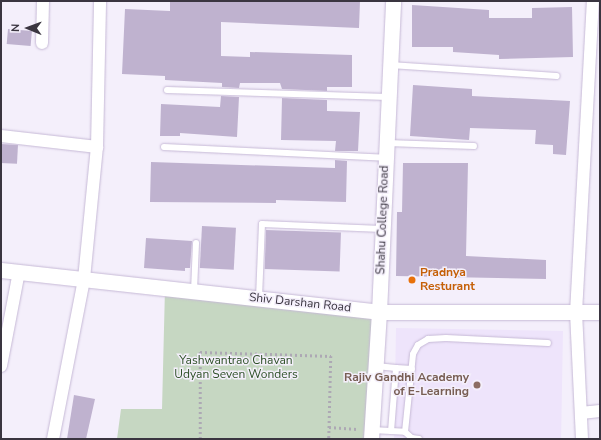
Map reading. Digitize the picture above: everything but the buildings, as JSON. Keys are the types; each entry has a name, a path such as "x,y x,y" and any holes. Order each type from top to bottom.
{"street":[{"path":"42,43 43,1"},
{"path":"53,439 84,279 97,147 100,1"},
{"name":"Shahu College Road","path":"371,434 380,312 385,150 393,1"},
{"path":"582,439 576,313 595,57 593,1"},
{"path":"1,136 97,147"},
{"name":"Shiv Darshan Road","path":"1,270 380,312 600,312"},
{"path":"1,366 19,272"},
{"path":"581,413 600,411"}],"lane":[{"path":"390,65 557,76"},
{"path":"167,90 388,97"},
{"path":"164,147 385,150 474,146"},
{"path":"259,298 262,224 382,229"},
{"path":"194,291 196,243"},
{"path":"405,432 413,354 418,345 428,339 548,343"},
{"path":"376,366 412,369"},
{"path":"391,431 396,368"},
{"path":"371,434 391,431 405,432 412,438 419,439"}],"path":[{"path":"200,439 200,352 331,356 329,439"},
{"path":"329,427 371,434"}],"shaded area":[{"name":"Rajiv Gandhi Academy of E-Learning","path":"396,328 563,331 561,439 394,439"}],"green space":[{"name":"Yashwantrao Chavan Udyan Seven Wonders","path":"165,288 379,312 370,439 117,439 121,409 162,409"}],"place":[{"name":"Pradnya Resturant","path":"412,280"},
{"name":"Rajiv Gandhi Academy of E-Learning","path":"477,385"}]}
